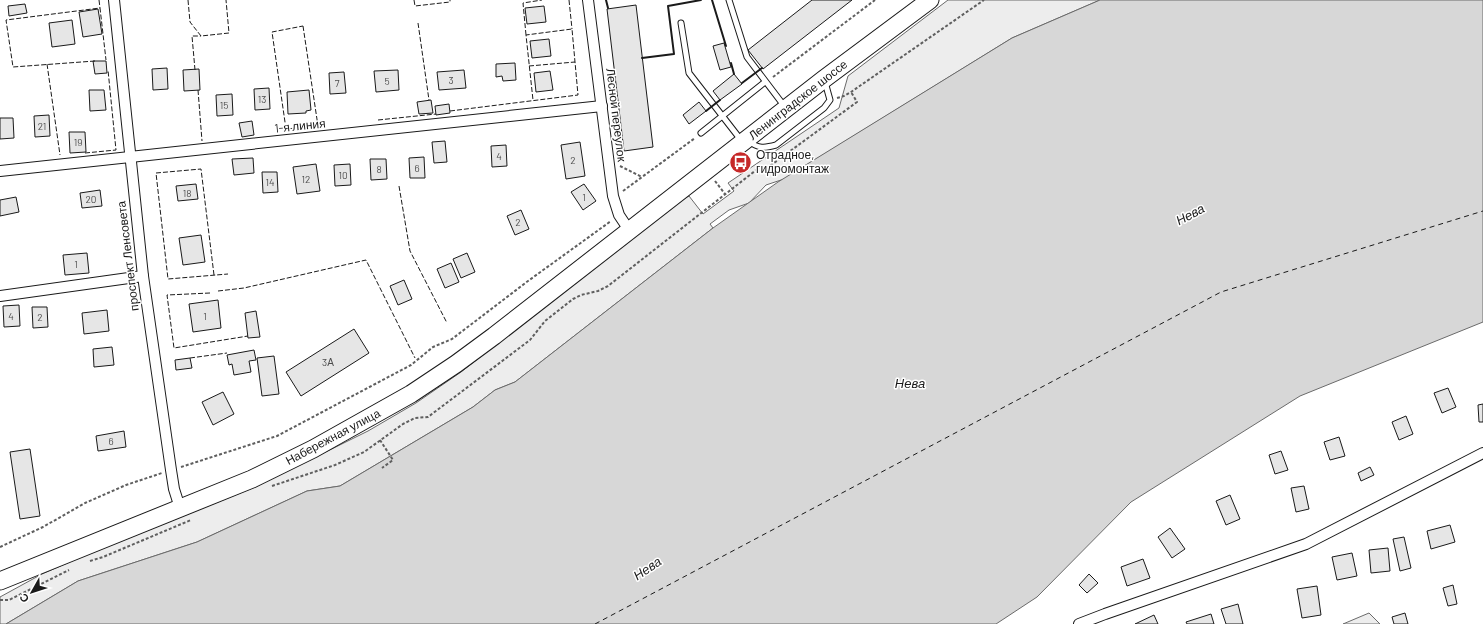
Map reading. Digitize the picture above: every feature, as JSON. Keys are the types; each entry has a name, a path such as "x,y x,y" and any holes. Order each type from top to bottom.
{"main road":[{"name":"Ленинградское шоссе","path":"629,230 786,108 930,0"},
{"name":"Набережная улица","path":"0,581 252,479 363,423 412,394 494,336 629,230"}],"street":[{"name":"проспект Ленсовета","path":"114,0 143,276 170,470 180,508"},
{"name":"Лесной переулок","path":"588,0 613,196 619,215 629,230"},
{"name":"1-я линия","path":"0,171 602,106"},
{"path":"0,296 143,276"},
{"path":"1079,624 1306,544 1483,453"}],"lane":[{"path":"729,0 747,57 786,108"},
{"path":"681,23 689,74 722,117 745,140 755,146 767,147 776,145 824,108 830,100 824,79"},
{"path":"701,133 765,82"}],"path":[{"path":"765,82 875,0"},
{"path":"830,100 844,96 851,92 984,0"},
{"path":"271,486 335,465 364,452 415,418 428,417 530,340 545,321 573,299 581,295 598,291 608,286 760,166 763,171 857,102 851,92"},
{"path":"613,196 626,189 701,133"},
{"path":"608,156 621,167 642,177"},
{"path":"0,547 43,527 85,503 126,485 277,436 411,365 433,347 452,338 619,215"},
{"path":"380,440 393,460 382,468"},
{"path":"85,563 103,557 196,518"},
{"path":"0,600 9,600 72,568"}],"shaded area":[{"path":"948,0 1100,0 1012,38 784,179 766,185 749,203 729,210 710,224 713,228 515,382 495,390 473,407 340,486 307,491 197,542 78,581 6,624 0,624 0,597 42,574 255,487 368,431 416,403 461,372 680,201 689,196 703,214 734,191 728,183 839,108 848,76"},
{"path":"1369,613 1380,624 1343,624"}],"water":[{"name":"Нева","path":"1100,0 1483,0 1483,322 1300,396 1131,502 1037,597 996,624 6,624 78,581 197,542 307,491 340,486 473,407 495,390 515,382 713,228 778,182 1012,38"}],"building":[{"path":"812,0 852,0 763,69 748,50"},
{"path":"25,4 27,13 9,16 8,6"},
{"path":"636,5 653,147 624,151 607,9"},
{"path":"544,6 546,22 527,24 525,8"},
{"path":"98,9 102,34 83,37 79,12"},
{"path":"72,20 75,44 52,47 49,23"},
{"path":"549,39 551,56 532,58 530,41"},
{"path":"724,43 731,67 720,70 713,46"},
{"path":"93,61 106,61 107,73 95,74"},
{"path":"515,63 516,80 503,81 502,76 496,77 496,64"},
{"path":"167,68 168,89 153,90 152,69"},
{"path":"199,69 200,90 184,91 183,70"},
{"path":"398,70 399,90 376,92 374,71"},
{"path":"464,70 466,88 439,90 437,72"},
{"path":"550,71 553,90 536,92 534,73"},
{"path":"344,72 346,93 330,94 329,73"},
{"path":"734,74 742,84 720,100 713,91"},
{"path":"269,88 270,109 255,110 254,89"},
{"path":"89,90 104,90 106,110 90,111"},
{"path":"309,90 311,110 306,111 306,113 288,114 287,92"},
{"path":"232,94 233,115 217,116 216,95"},
{"path":"431,100 433,113 419,114 417,102"},
{"path":"699,102 706,111 689,124 683,115"},
{"path":"449,104 450,113 436,115 435,106"},
{"path":"49,115 50,136 35,137 34,116"},
{"path":"0,118 13,118 14,138 0,139"},
{"path":"252,121 254,135 242,137 239,123"},
{"path":"69,132 85,132 86,152 70,153"},
{"path":"445,141 447,162 434,163 432,142"},
{"path":"580,142 585,176 566,179 561,145"},
{"path":"506,145 507,166 492,167 491,146"},
{"path":"424,157 425,178 410,178 409,158"},
{"path":"253,158 254,173 234,175 232,159"},
{"path":"370,159 386,159 387,179 371,180"},
{"path":"316,164 320,191 297,194 293,167"},
{"path":"350,164 351,185 335,186 334,165"},
{"path":"262,172 277,172 278,192 263,193"},
{"path":"196,184 198,199 178,201 176,186"},
{"path":"584,184 596,201 583,210 571,192"},
{"path":"100,190 102,206 82,208 80,193"},
{"path":"16,197 19,212 0,216 0,200"},
{"path":"521,210 529,229 515,235 507,216"},
{"path":"201,235 205,262 183,265 179,238"},
{"path":"87,253 89,273 65,275 63,255"},
{"path":"467,253 475,272 461,278 453,259"},
{"path":"451,263 459,282 445,288 437,269"},
{"path":"404,280 412,299 398,305 390,286"},
{"path":"218,300 221,328 193,332 189,304"},
{"path":"19,305 20,326 4,327 3,306"},
{"path":"32,307 47,307 48,327 33,328"},
{"path":"107,310 109,331 84,334 82,313"},
{"path":"256,311 260,337 248,338 245,313"},
{"path":"354,329 369,353 301,396 286,372"},
{"path":"112,347 114,365 94,367 93,349"},
{"path":"254,350 256,360 249,361 251,372 234,375 232,364 229,365 227,355"},
{"path":"274,356 279,394 262,396 257,358"},
{"path":"190,358 192,368 176,370 175,360"},
{"path":"1448,388 1456,407 1442,413 1434,393"},
{"path":"223,392 234,414 213,425 202,402"},
{"path":"1483,404 1483,422 1479,422 1478,405"},
{"path":"1406,416 1413,434 1399,440 1392,422"},
{"path":"124,431 126,447 98,451 96,436"},
{"path":"1339,437 1345,456 1330,460 1324,442"},
{"path":"30,449 40,516 20,519 10,452"},
{"path":"1281,451 1288,470 1275,474 1269,455"},
{"path":"1370,467 1374,475 1361,481 1358,473"},
{"path":"1304,486 1309,509 1296,512 1291,488"},
{"path":"1230,495 1240,519 1226,525 1216,501"},
{"path":"1450,525 1455,542 1431,549 1427,531"},
{"path":"1170,528 1185,549 1172,558 1158,537"},
{"path":"1404,537 1411,568 1400,571 1393,539"},
{"path":"1388,548 1390,571 1371,573 1369,550"},
{"path":"1352,553 1357,576 1337,580 1332,557"},
{"path":"1143,559 1150,578 1127,586 1121,567"},
{"path":"1089,574 1098,583 1087,593 1079,585"},
{"path":"1453,585 1457,604 1448,606 1443,588"},
{"path":"1317,586 1321,615 1302,618 1297,589"},
{"path":"1238,604 1243,624 1226,624 1221,609"},
{"path":"1405,613 1408,624 1394,624 1392,617"},
{"path":"1211,614 1214,624 1187,624 1186,622"},
{"path":"1154,615 1158,624 1135,624"}],"ferry route":[{"path":"595,624 1221,292 1483,211"}],"fence":[{"path":"99,0 100,8"},
{"path":"188,0 190,22 201,36 229,33 226,0"},
{"path":"414,0 415,6 450,2 450,0"},
{"path":"526,35 523,3 542,0"},
{"path":"569,0 572,29"},
{"path":"95,61 13,67 6,20 100,8 106,60"},
{"path":"418,23 429,100"},
{"path":"303,26 318,126 286,129 272,32 303,26"},
{"path":"450,111 578,95 572,29 526,35 533,100"},
{"path":"195,70 192,36 201,36"},
{"path":"529,66 575,62"},
{"path":"47,64 60,155"},
{"path":"85,153 116,150 108,70"},
{"path":"198,90 202,141"},
{"path":"378,120 436,114"},
{"path":"214,275 201,169 156,173 168,279 228,274"},
{"path":"399,186 410,251 447,323"},
{"path":"218,291 244,288 366,260 415,358"},
{"path":"210,293 167,295 174,348 248,336"},
{"path":"190,358 227,353"}],"wall":[{"path":"606,0 608,8"},
{"path":"642,58 674,54 668,6 701,0"},
{"path":"712,0 726,46"},
{"path":"731,63 734,74"},
{"path":"742,83 762,68"},
{"path":"706,111 720,100"}],"place":[{"name":"Отрадное, гидромонтаж","path":"740,162"}]}
